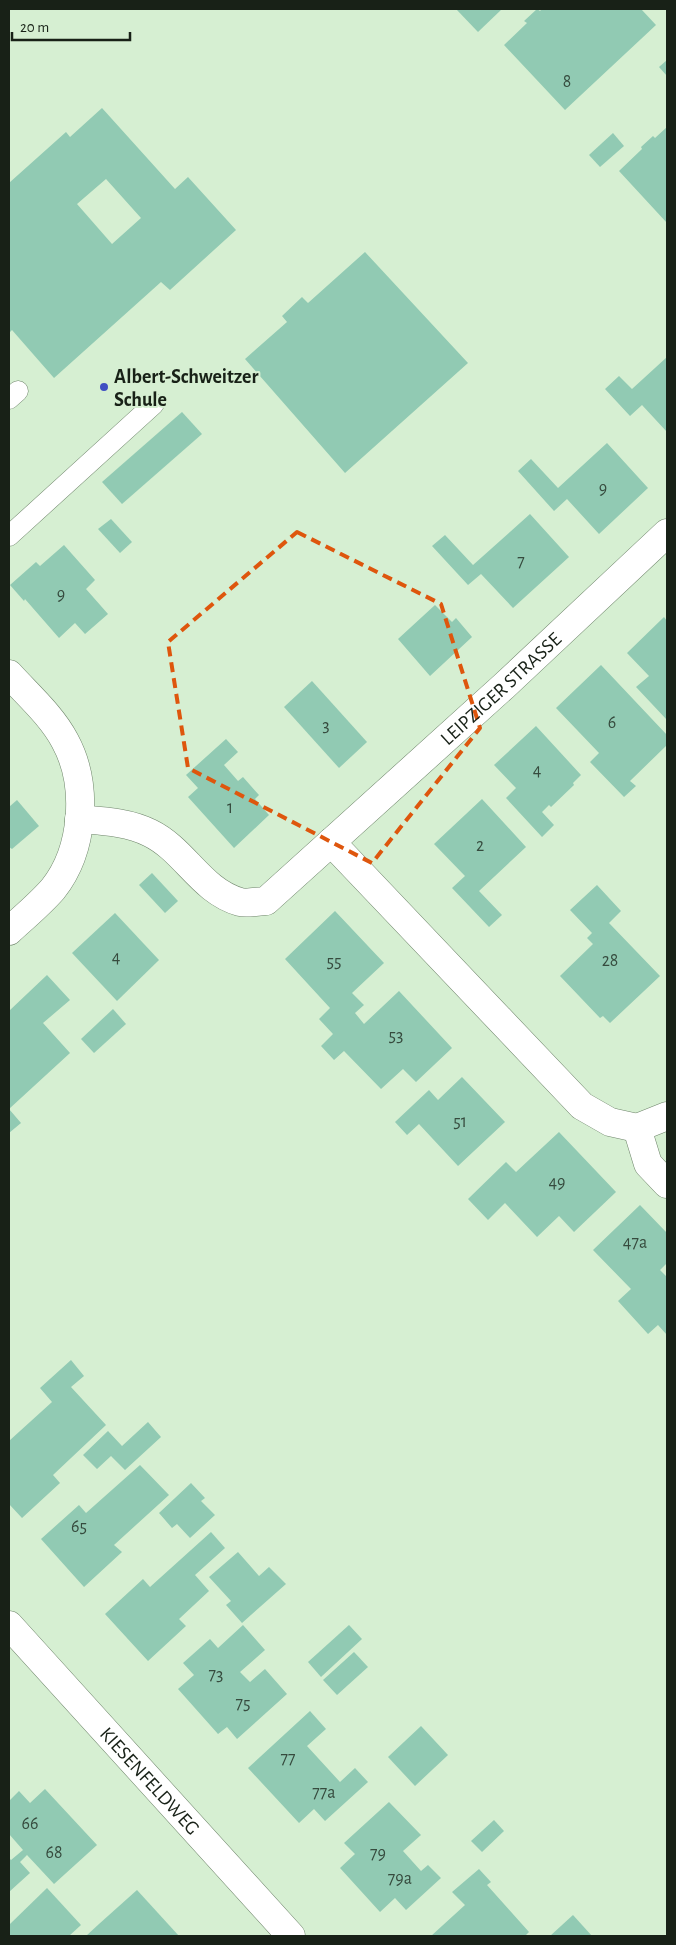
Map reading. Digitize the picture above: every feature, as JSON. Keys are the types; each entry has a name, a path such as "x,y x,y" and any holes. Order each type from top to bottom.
{"street":[{"name":"LEIPZIGER STRASSE","path":"79,818 121,824 150,833 173,848 212,889 241,903 266,900 504,686 667,533"},
{"path":"9,674 48,717 65,741 76,768 80,794 79,818 74,844 66,868 52,889 9,931"},
{"path":"331,842 582,1106 610,1122 637,1128 667,1116"},
{"path":"637,1128 648,1164 667,1184"},
{"name":"KIESENFELDWEG","path":"9,1625 291,1936"}],"lane":[{"path":"9,536 154,404"}],"highlighted area":[{"path":"297,532 441,604 480,728 372,863 188,768 168,642"}],"building":[{"path":"456,9 502,9 478,32"},
{"path":"537,9 540,11 542,9 641,9 656,25 565,110 504,45 527,23 524,21"},
{"path":"667,60 667,76 659,67"},
{"path":"102,108 175,189 188,177 236,230 170,290 161,282 54,378 12,330 9,333 9,183 66,132 70,137","holes":["106,179 141,218 112,244 77,204"]},
{"path":"667,127 667,223 619,171 653,136 655,138"},
{"path":"613,133 624,146 600,167 589,155"},
{"path":"365,252 468,363 345,473 245,359 287,322 282,316 302,297 308,303"},
{"path":"667,357 667,432 642,405 630,416 605,389 619,376 632,389"},
{"path":"182,412 202,434 122,504 102,482"},
{"path":"607,443 648,488 599,534 567,499 554,511 518,471 531,459 558,488"},
{"path":"530,514 569,557 513,608 481,574 468,585 432,546 445,535 473,565"},
{"path":"111,519 132,542 120,553 98,529"},
{"path":"64,545 95,580 86,589 108,614 85,634 75,623 59,638 25,599 24,601 10,585 36,562 40,566"},
{"path":"435,605 452,622 456,618 472,637 430,676 398,639"},
{"path":"664,617 667,621 667,720 636,687 649,676 627,653"},
{"path":"601,665 667,735 667,745 630,781 636,786 624,797 590,762 599,753 556,708"},
{"path":"312,681 367,742 339,768 284,707"},
{"path":"536,726 581,775 573,783 574,785 551,807 549,805 542,812 554,825 542,837 506,798 516,788 494,765"},
{"path":"226,739 238,752 224,765 238,781 243,777 259,795 255,799 269,815 234,848 188,797 198,788 186,775"},
{"path":"482,799 526,847 479,891 502,915 489,927 452,888 465,876 434,844"},
{"path":"17,800 39,826 12,849 9,847 9,807"},
{"path":"152,873 178,901 165,913 139,885"},
{"path":"597,885 621,911 609,923 660,976 610,1023 603,1016 600,1018 560,976 593,944 587,938 592,933 570,910"},
{"path":"335,911 384,963 352,993 364,1005 355,1013 364,1024 399,991 452,1048 416,1082 403,1069 381,1089 344,1051 334,1060 321,1046 333,1034 319,1019 330,1008 285,959"},
{"path":"115,913 159,960 117,1001 72,953"},
{"path":"47,975 70,1000 43,1023 70,1053 9,1109 9,1011"},
{"path":"113,1009 126,1024 94,1053 81,1039"},
{"path":"462,1077 505,1122 458,1166 419,1124 407,1135 395,1122 429,1090 438,1100"},
{"path":"9,1109 21,1123 9,1133"},
{"path":"559,1132 616,1192 574,1232 559,1216 537,1237 505,1203 488,1220 468,1199 506,1162 516,1172"},
{"path":"640,1205 667,1233 667,1263 660,1270 667,1277 667,1335 658,1325 648,1334 618,1301 631,1289 593,1250"},
{"path":"71,1360 84,1376 71,1387 106,1425 53,1475 60,1483 22,1518 9,1504 9,1441 52,1402 40,1388"},
{"path":"148,1422 161,1437 125,1470 111,1456 97,1469 83,1455 108,1431 122,1446"},
{"path":"140,1465 169,1495 114,1545 122,1552 84,1587 41,1539 79,1505 86,1513"},
{"path":"191,1483 205,1498 201,1501 215,1515 190,1538 177,1524 172,1528 159,1513"},
{"path":"211,1532 225,1548 195,1575 209,1591 179,1619 186,1626 148,1661 105,1614 143,1579 150,1587"},
{"path":"238,1552 259,1576 269,1567 286,1584 242,1623 226,1605 231,1601 209,1577"},
{"path":"243,1625 265,1650 240,1672 250,1682 265,1669 287,1694 237,1739 227,1727 218,1734 178,1689 194,1675 183,1663 210,1639 218,1648"},
{"path":"349,1625 362,1639 321,1677 308,1662"},
{"path":"354,1652 368,1667 337,1695 323,1680"},
{"path":"310,1711 326,1729 307,1746 340,1782 355,1768 368,1782 325,1821 314,1809 299,1823 248,1768"},
{"path":"421,1726 448,1755 415,1786 388,1757"},
{"path":"45,1789 97,1845 54,1884 27,1855 20,1862 30,1873 9,1892 9,1858 11,1860 23,1850 9,1834 9,1799 19,1791 30,1803"},
{"path":"389,1802 421,1835 403,1851 421,1871 428,1865 441,1878 406,1910 395,1898 380,1912 340,1868 355,1854 344,1843"},
{"path":"494,1820 504,1831 482,1852 471,1841"},
{"path":"479,1869 491,1882 487,1885 529,1932 525,1936 431,1936 465,1905 452,1892"},
{"path":"47,1888 81,1925 69,1936 9,1936 9,1925"},
{"path":"137,1890 179,1936 86,1936 99,1924"},
{"path":"573,1915 592,1936 550,1936"}],"place":[{"name":"Albert-Schweitzer Schule","path":"104,387"}]}
